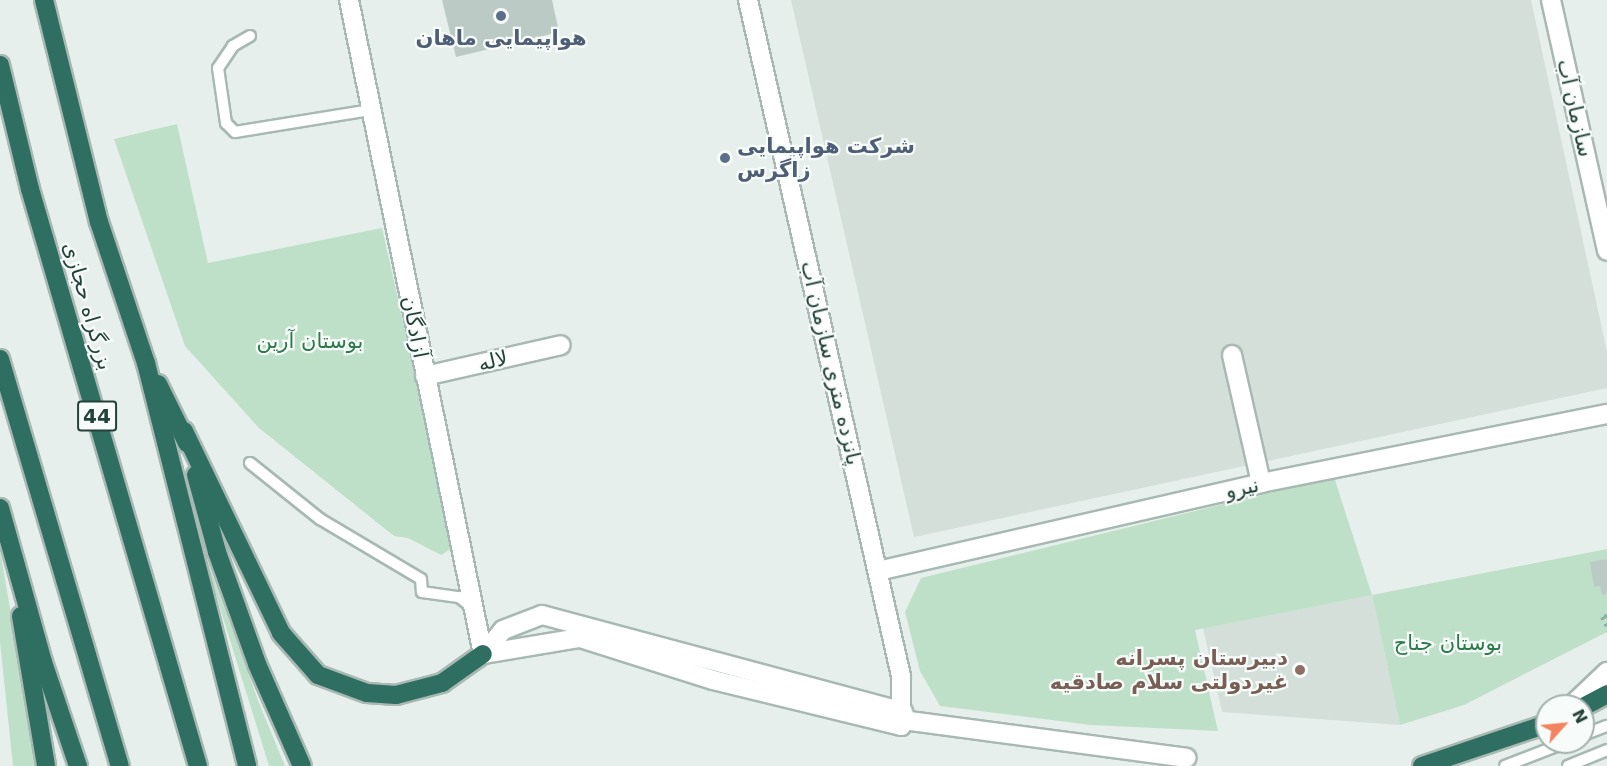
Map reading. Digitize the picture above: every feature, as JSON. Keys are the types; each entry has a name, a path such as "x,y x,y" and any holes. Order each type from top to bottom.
{"highway":[{"path":"45,0 99,222 146,363 247,766"},
{"name":"بزرگراه حجازی","path":"0,65 30,189 198,766"},
{"path":"0,359 120,766"},
{"path":"146,363 184,431 281,633 318,675 367,693 396,695 442,683 483,654"},
{"path":"184,431 217,552 257,664 302,766"},
{"path":"0,508 15,567 78,766"},
{"path":"15,567 46,766"},
{"path":"231,705 257,766"},
{"path":"1422,766 1535,728"}],"street":[{"name":"آزادگان","path":"349,0 425,376 476,610 483,654"},
{"name":"پانزده متری سازمان آب","path":"748,0 901,676 902,720"},
{"name":"سازمان آب","path":"1551,0 1607,250"},
{"name":"لاله","path":"425,376 561,345"},
{"path":"1232,355 1261,483"},
{"name":"نیرو","path":"878,571 1261,483 1607,414"},
{"path":"483,654 503,630 542,615 902,720"},
{"path":"483,654 580,638 713,680 902,720 1186,758"},
{"path":"1583,694 1607,672"}],"lane":[{"path":"250,36 232,46 218,68 226,123 235,132 371,110"},
{"path":"250,462 320,519 421,579 422,592 459,597 476,610"},
{"path":"1568,766 1607,750"},
{"path":"1505,766 1536,754"}],"path":[{"path":"1604,616 1607,627"}],"shaded area":[{"path":"791,0 1531,0 1607,352 1607,388 914,537"},
{"name":"دبیرستان پسرانه غیردولتی سلام صادقیه","path":"1372,595 1400,725 1222,712 1203,628"}],"green space":[{"name":"بوستان آرین","path":"177,124 208,263 382,228 454,547 441,555 408,538 394,536 259,428 185,346 114,139"},
{"path":"1334,477 1372,595 1195,630 1218,731 1091,725 940,706 920,671 905,612 921,578"},
{"path":"194,524 259,703 285,766 269,766"},
{"name":"بوستان جناح","path":"1607,549 1607,632 1464,705 1400,725 1372,595"},
{"path":"0,550 39,766 13,766 0,642"}],"building":[{"name":"هواپیمایی ماهان","path":"442,0 552,0 559,32 456,57"},
{"path":"1607,559 1607,594 1602,595 1600,586 1594,587 1590,562"}],"place":[{"name":"هواپیمایی ماهان","path":"501,16"},
{"name":"شرکت هواپیمایی زاگرس","path":"725,158"},
{"name":"دبیرستان پسرانه غیردولتی سلام صادقیه","path":"1300,670"}]}
